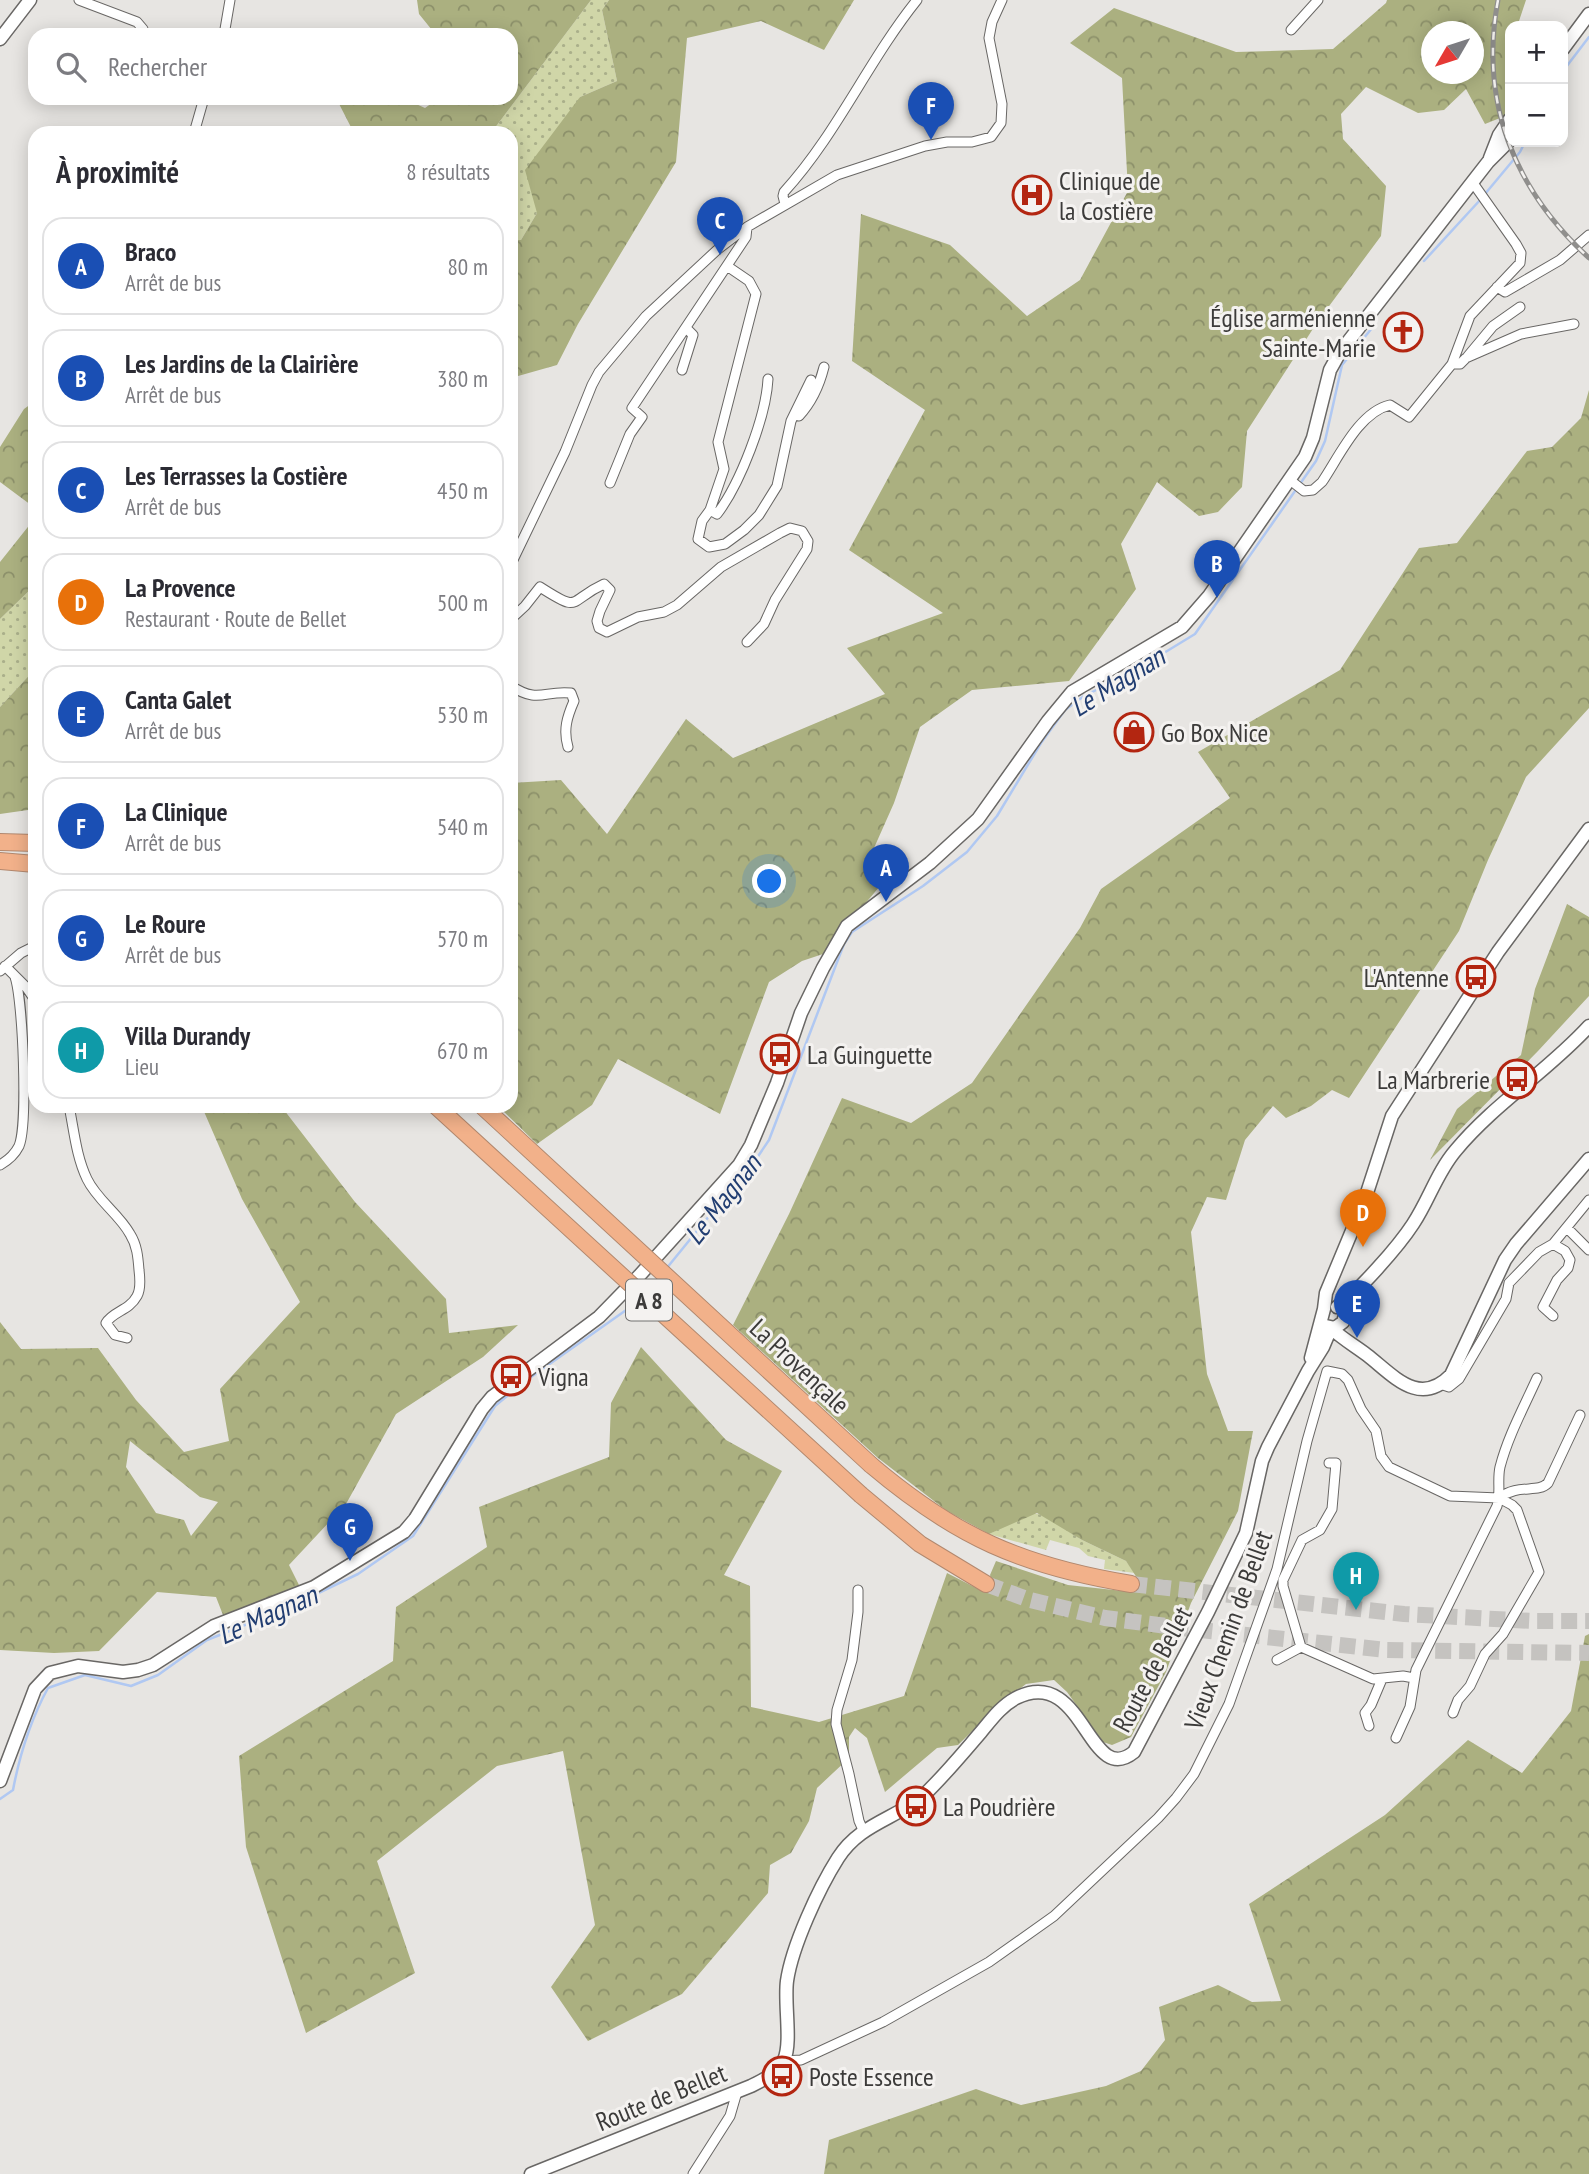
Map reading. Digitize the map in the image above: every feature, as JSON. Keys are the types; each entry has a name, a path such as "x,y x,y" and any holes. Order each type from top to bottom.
{"highway":[{"path":"0,842 28,843"},
{"path":"0,861 28,863"},
{"name":"La Provençale","path":"444,1113 861,1495 920,1544 986,1584"},
{"name":"La Provençale","path":"489,1113 871,1465 934,1514 997,1548 1060,1570 1131,1584"}],"street":[{"path":"0,39 30,0"},
{"path":"79,0 137,22 142,28"},
{"path":"225,28 230,0"},
{"path":"785,204 784,192 813,160 824,137 843,113 874,59 917,0"},
{"path":"518,550 599,372 646,316 717,250 747,227 831,178 925,146 947,142 972,142 991,137 1001,122 1002,104 989,38 992,22 1002,0"},
{"path":"1291,30 1318,0"},
{"path":"1568,43 1589,14"},
{"path":"196,126 202,105"},
{"path":"0,1781 35,1689 50,1673 78,1666 123,1672 138,1671 153,1665 233,1616 314,1587 404,1532 415,1519 492,1397 599,1317 632,1283 739,1165 751,1146 773,1094 801,1013 841,932 853,920 930,863 972,825 1072,692 1191,619 1293,482 1310,448 1330,370 1340,352 1476,186 1505,126"},
{"path":"1488,162 1505,145"},
{"path":"1293,482 1304,491 1313,491 1322,482 1364,418 1381,407 1390,405 1409,417 1452,364 1470,316 1520,263 1521,253 1476,186"},
{"path":"610,483 629,434 642,417 632,408 748,234 747,227"},
{"path":"1497,287 1505,292 1546,269 1589,235"},
{"path":"727,266 749,281 756,295 718,442 724,469 710,510 702,522 698,539 709,547 725,544 744,530 759,515 777,486 791,421 811,380"},
{"path":"1452,364 1460,364 1493,326 1520,307"},
{"path":"1466,358 1521,334 1574,324"},
{"path":"682,370 693,335 687,328"},
{"path":"791,421 810,404 824,367"},
{"path":"710,510 717,514 743,468 768,396 768,379"},
{"path":"518,611 540,587 564,603 571,603 604,584 610,590 597,621 599,628 607,632 638,617 664,612 677,606 721,566 790,528 802,531 808,541 807,549 775,600 764,624 747,642"},
{"path":"518,691 524,695 541,697 571,692 574,701 566,719 565,738 568,747"},
{"path":"1589,829 1498,951 1392,1116 1364,1202 1326,1293 1333,1317 1345,1341 1404,1385 1421,1389 1440,1384 1451,1375 1505,1260 1589,1159"},
{"path":"28,949 2,969 28,989"},
{"path":"0,1165 7,1162 19,1146 23,1123 22,1036 19,988 15,977"},
{"path":"1308,1371 1333,1317 1413,1225 1443,1168 1460,1145 1589,1026"},
{"path":"70,1113 78,1154 86,1177 95,1192 128,1230 136,1247 141,1278 139,1295 126,1310 109,1317 106,1323 115,1335 127,1338"},
{"path":"1440,1384 1449,1387 1459,1379 1506,1300 1509,1283 1539,1252 1553,1244 1589,1200"},
{"path":"1567,1228 1589,1250"},
{"path":"1553,1244 1564,1251 1570,1260 1568,1268 1557,1280 1543,1307 1553,1316"},
{"path":"1308,1371 1320,1352 1333,1317"},
{"path":"1333,1317 1366,1355"},
{"path":"1320,1352 1331,1342 1345,1341"},
{"path":"1320,1352 1327,1371 1344,1372 1361,1409 1373,1424 1381,1456 1389,1467 1441,1493 1450,1496 1499,1498 1517,1510 1539,1572 1503,1634 1485,1654 1453,1713"},
{"name":"Route de Bellet","path":"531,2174 737,2092 776,2071 784,2061 788,2039 785,2010 787,1980 795,1946 839,1857 863,1830 923,1796 1005,1705 1027,1693 1049,1694 1074,1712 1099,1750 1110,1759 1124,1758 1134,1752 1246,1533 1262,1461 1308,1371"},
{"name":"Vieux Chemin de Bellet","path":"784,2061 801,2060 883,2022 989,1962 1054,1916 1176,1798 1194,1774 1229,1704 1277,1569 1307,1441 1327,1371"},
{"path":"1396,1738 1410,1707 1416,1670 1499,1498 1499,1471 1505,1450 1537,1378"},
{"path":"1499,1498 1508,1491 1544,1488 1580,1415"},
{"path":"1301,1647 1283,1580 1301,1540 1321,1530 1332,1509 1336,1463 1329,1463"},
{"path":"858,1590 852,1660 836,1710 836,1724 863,1830"},
{"path":"1278,1660 1301,1647 1367,1677 1414,1678"},
{"path":"1369,1726 1364,1713 1371,1705 1382,1679"},
{"path":"694,2174 730,2116 737,2092"}],"green space":[{"path":"417,0 591,0 518,97 518,28 430,28 419,14"},
{"path":"591,0 609,0 602,10 617,81 580,97 537,213 521,240 518,240 518,126 496,126 512,105 518,105 518,97"},
{"path":"609,0 854,0 824,50 761,21 687,38 676,162 578,324 557,365 518,376 518,240 521,240 537,213 525,170 580,97 617,81 602,10"},
{"path":"1387,0 1526,0 1519,21 1505,21 1505,116 1485,124 1466,89 1444,110 1418,113 1366,87 1341,114 1343,139 1386,186 1381,236 1318,321 1247,431 1242,487 1218,512 1199,516 1157,482 1121,544 1136,589 1069,681 972,690 920,727 894,803 870,857 885,880 823,954 802,961 769,982 720,1114 618,1059 592,1105 537,1144 505,1113 518,1113 518,783 561,780 607,834 686,719 733,758 885,694 847,648 943,613 849,550 925,410 852,361 861,214 950,245 1027,316 1080,280 1128,191 1122,78 1070,43 1114,8 1236,52 1333,49"},
{"path":"340,105 418,105 425,108 429,105 512,105 496,126 350,126"},
{"path":"1589,390 1589,708 1526,777 1459,931 1349,1098 1332,1090 1311,1106 1286,1118 1273,1106 1245,1140 1226,1200 1207,1197 1191,1232 1207,1374 1228,1431 1253,1431 1238,1511 1191,1603 1166,1672 1131,1737 1112,1745 1103,1742 1067,1692 1054,1680 1026,1684 1000,1704 958,1745 937,1748 885,1792 867,1738 855,1728 849,1737 849,1758 817,1788 809,1821 791,1853 770,1865 768,1893 682,1994 588,2041 551,1987 595,1925 563,1751 497,1766 377,1861 415,1973 306,2033 246,1847 239,1756 393,1661 396,1607 487,1547 479,1507 609,1457 611,1403 641,1347 726,1440 782,1471 724,1575 750,1586 751,1707 819,1722 904,1696 947,1573 984,1592 992,1581 990,1575 996,1561 1068,1585 1132,1592 1136,1587 1137,1578 1126,1561 1082,1540 1037,1513 989,1534 947,1511 878,1458 733,1325 789,1214 842,1098 911,1123 972,1083 1080,928 1101,889 1230,798 1198,752 1340,670 1419,548 1457,543 1527,451 1552,447 1581,418"},
{"path":"28,406 28,503 0,482 0,447"},
{"path":"28,527 28,592 0,619 0,562"},
{"path":"28,592 28,677 0,707 0,619"},
{"path":"28,677 28,810 0,814 0,707"},
{"path":"1567,904 1589,917 1589,996 1430,1160 1457,1109 1521,1055 1535,989"},
{"path":"205,1113 286,1113 355,1202 446,1299 449,1333 518,1325 483,1357 396,1414 346,1504 289,1565 300,1587 223,1615 216,1597 157,1592 99,1651 54,1653 0,1650 0,1322 21,1349 98,1348 136,1400 184,1452 229,1441 220,1389 300,1302 242,1199","holes":["130,1441 200,1497 218,1502 191,1536 184,1520 156,1513 126,1467"]},
{"path":"1032,1513 1043,1515 1082,1540 1126,1561 1135,1573 1104,1569 1105,1560 1088,1556 1079,1548 1050,1540 1046,1550 989,1534"},
{"path":"1589,1634 1589,2174 824,2174 829,2140 976,2089 1021,2105 1106,2086 1141,2071 1165,2040 1159,2007 1218,1985 1252,2002 1281,2001 1249,1904 1385,1815 1468,1740 1522,1773 1571,1711 1585,1636"}],"waterway":[{"name":"Le Magnan","path":"1568,64 1589,37"},
{"name":"Le Magnan","path":"1485,194 1522,147"},
{"name":"Le Magnan","path":"1424,261 1481,199"},
{"name":"Le Magnan","path":"666,1269 740,1183 769,1140 844,944 852,932 923,886 967,852 997,816 1041,743 1065,710 1084,696 1131,673 1195,634 1316,461 1325,441 1342,365 1372,328"},
{"name":"Le Magnan","path":"648,1291 660,1277"},
{"name":"Le Magnan","path":"0,1799 13,1790 26,1737 48,1688 85,1675 131,1686 158,1675 207,1640 283,1610 358,1574 413,1536 495,1406 524,1382 639,1301"}],"tunnel":[{"path":"986,1584 1030,1600 1105,1618 1182,1628 1387,1650 1589,1653"},
{"path":"1131,1584 1404,1614 1532,1621 1589,1621"}],"railway":[{"path":"1498,0 1493,38 1494,74 1508,141 1522,173 1540,203 1589,258"}],"place":[{"name":"La Clinique","path":"931,140"},
{"name":"Clinique de la Costière","path":"1032,195"},
{"name":"Les Terrasses la Costière","path":"720,255"},
{"name":"Église arménienne Sainte-Marie","path":"1403,332"},
{"name":"Les Jardins de la Clairière","path":"1217,598"},
{"name":"Go Box Nice","path":"1134,732"},
{"name":"Braco","path":"886,902"},
{"name":"L'Antenne","path":"1476,977"},
{"name":"La Guinguette","path":"780,1054"},
{"name":"La Marbrerie","path":"1517,1079"},
{"name":"La Provence","path":"1363,1247"},
{"name":"Canta Galet","path":"1357,1338"},
{"name":"Vigna","path":"511,1376"},
{"name":"Le Roure","path":"350,1561"},
{"name":"Villa Durandy","path":"1356,1610"},
{"name":"La Poudrière","path":"916,1806"},
{"name":"Poste Essence","path":"782,2076"}]}
